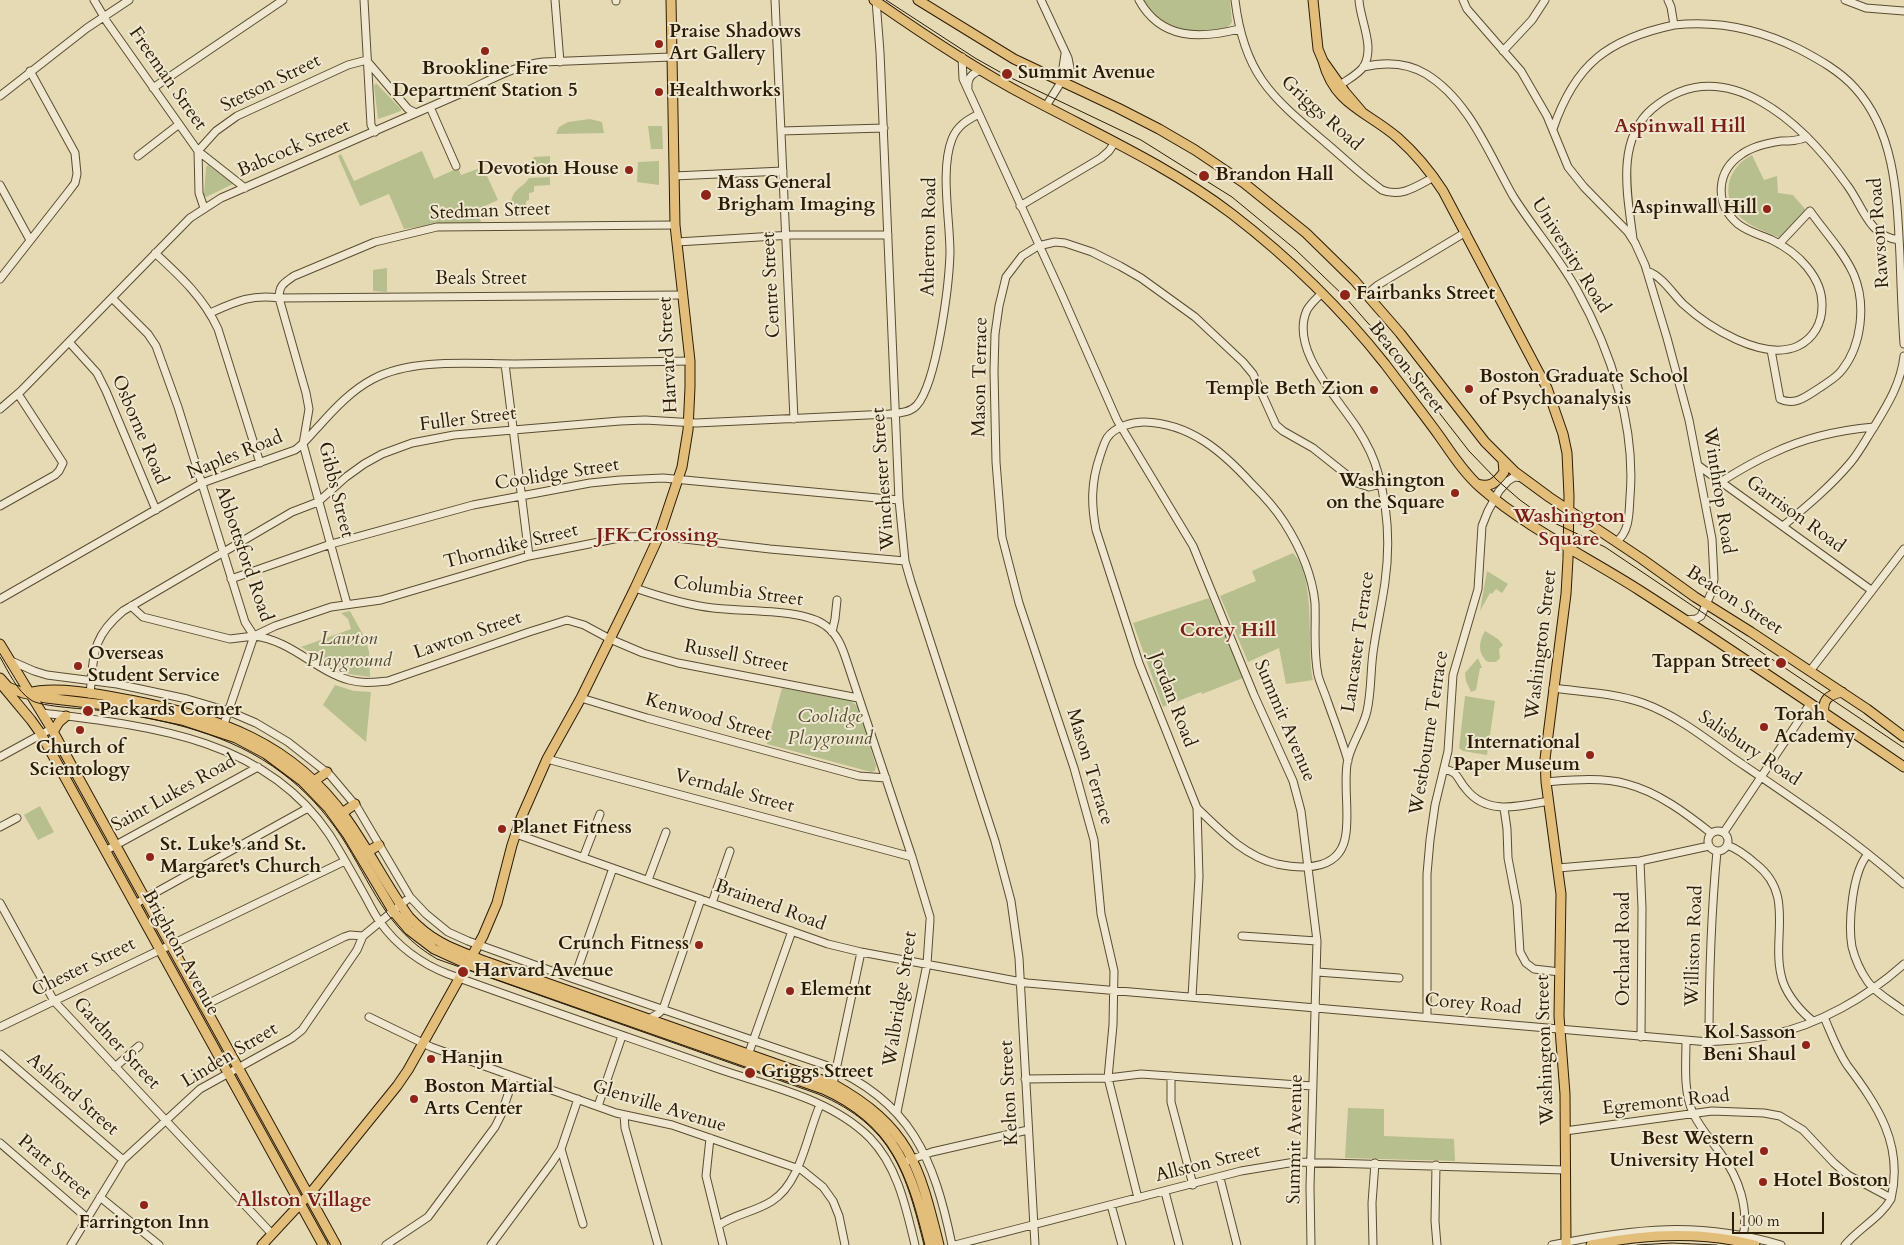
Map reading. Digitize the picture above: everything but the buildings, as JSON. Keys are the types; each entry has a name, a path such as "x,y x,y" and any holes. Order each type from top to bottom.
{"main road":[{"name":"Harvard Street","path":"516,834 547,759 581,698 635,588 658,536 679,479 689,423 690,361 675,225 671,0"},
{"name":"Beacon Street","path":"875,0 980,70 1161,167 1228,211 1275,248 1322,293 1368,343 1476,484 1533,526 1624,580 1686,620 1904,768"},
{"name":"Beacon Street","path":"918,0 1006,55 1139,118 1195,150 1232,175 1306,233 1367,294 1481,437 1503,461 1568,510 1707,605 1842,692 1904,737"},
{"name":"Washington Street","path":"1313,0 1318,49 1327,76 1335,89 1349,104 1398,138 1434,177 1466,232 1547,388 1555,406 1563,434 1566,453 1568,510 1565,602 1545,750 1548,801 1561,901 1560,1030 1564,1084 1566,1244"},
{"name":"Washington Street","path":"1323,61 1362,112"},
{"path":"1476,484 1485,486 1495,483 1504,472 1503,461"},
{"name":"Brighton Avenue","path":"0,644 52,730 336,1245"},
{"path":"0,678 12,689 29,694 137,710 182,720 236,738 266,754 294,774 339,815 409,930 427,946 649,1019 747,1058 851,1104 882,1130 908,1160 930,1245"},
{"name":"Brighton Avenue","path":"0,682 39,730 323,1245"},
{"path":"29,694 46,690 90,694 161,706 224,724 250,735 271,747 290,760 314,781 367,852 396,908"},
{"path":"1824,713 1823,706 1826,699 1831,695 1842,692"},
{"path":"29,694 39,730"},
{"path":"52,730 66,716"},
{"path":"314,781 327,772"},
{"path":"339,815 355,804"},
{"path":"262,1245 309,1195 397,1086 423,1044 478,945 497,903 516,834"},
{"path":"367,852 379,845"},
{"path":"470,960 747,1058 834,1084 864,1102 887,1122 897,1134 908,1160 923,1185 939,1245"},
{"path":"1590,1245 1661,1232 1716,1238 1743,1238 1756,1245"}],"street":[{"name":"Freeman Street","path":"94,0 178,125 198,151 245,188"},
{"path":"0,96 30,71 129,0"},
{"path":"153,88 283,0"},
{"path":"364,0 371,126 375,132"},
{"path":"555,0 560,62"},
{"name":"Centre Street","path":"775,0 794,419"},
{"name":"Winchester Street","path":"875,0 878,16 884,128 899,500 905,561 1003,866 1011,901 1016,940"},
{"path":"1041,0 1070,68 1046,106"},
{"path":"1139,0 1152,17 1184,35 1217,35 1239,28"},
{"name":"Griggs Road","path":"1235,0 1239,28 1249,60 1270,92 1283,107 1377,186 1389,192 1396,194 1411,189 1434,177"},
{"path":"1340,85 1363,67 1366,56 1367,44 1359,0"},
{"name":"Winthrop Road","path":"1463,0 1478,24 1524,77 1543,108 1565,161 1576,178 1626,229 1634,240 1647,271 1679,378 1709,520 1714,585 1707,605"},
{"path":"1503,52 1532,20 1545,0"},
{"path":"1668,0 1674,25"},
{"path":"1845,0 1866,8 1904,11"},
{"name":"Rawson Road","path":"1553,129 1576,81 1596,58 1628,38 1674,25 1713,23 1760,32 1810,55 1850,83 1871,108 1886,145 1897,195 1904,344"},
{"name":"Babcock Street","path":"0,410 18,394 190,218 221,198 375,132 519,67 536,63 672,57"},
{"name":"Summit Avenue","path":"962,57 962,76 1038,246 1122,427 1193,546 1254,695 1293,781 1301,812 1317,941 1311,1162 1312,1245"},
{"path":"367,60 408,109 416,113"},
{"name":"Stetson Street","path":"198,151 216,131 237,116 348,65 367,60"},
{"name":"University Road","path":"1363,67 1386,64 1405,66 1425,74 1440,84 1464,112 1514,198 1548,244 1577,290 1597,331 1615,377 1625,418 1631,456 1631,488 1627,527 1623,536 1616,542"},
{"path":"969,90 969,78 980,70"},
{"path":"0,279 74,183 77,164 75,153 30,71"},
{"path":"1634,240 1627,180 1630,144 1636,129 1644,118 1668,97 1686,90 1704,87 1724,87 1736,90 1774,110 1807,137 1847,185 1873,228 1883,235 1899,240"},
{"path":"430,107 456,166"},
{"name":"Atherton Road","path":"896,413 906,412 917,405 934,362 943,319 950,253 948,159 956,132 964,122 979,114"},
{"path":"138,156 178,125"},
{"path":"781,131 884,128"},
{"path":"1647,271 1658,277 1687,307 1710,324 1748,344 1770,350 1790,348 1805,342 1817,328 1822,311 1821,295 1813,276 1799,258 1779,244 1747,230 1734,220 1721,197 1722,179 1730,164 1746,151 1766,144 1800,140 1807,137"},
{"path":"1020,206 1100,158 1109,151 1115,142"},
{"name":"Freeman Street","path":"198,151 200,193 204,208"},
{"path":"674,176 783,171"},
{"path":"0,185 30,240"},
{"path":"1770,350 1780,399 1787,402 1798,401 1839,374 1852,352 1860,318 1859,290 1853,273 1810,211 1779,244"},
{"name":"Stedman Street","path":"279,298 279,288 294,276 375,242 437,227 675,225"},
{"path":"1367,294 1382,282 1466,232"},
{"path":"677,242 786,236 888,235"},
{"name":"Mason Terrace","path":"1138,1198 1108,1078 1115,990 1114,970 1101,914 1094,840 1088,815 1019,603 1002,537 998,500 994,371 995,334 1006,277 1022,256 1038,246 1055,242 1065,243 1092,252 1141,278 1195,317 1243,362 1253,374 1276,425 1313,448 1357,483 1369,487 1381,484"},
{"path":"155,253 188,284 210,313 218,329 260,463"},
{"name":"Lancaster Terrace","path":"1196,808 1233,842 1254,855 1273,863 1290,867 1322,865 1330,861 1343,845 1346,832 1348,761 1368,710 1374,647 1385,584 1388,550 1387,525 1381,484 1376,467 1366,443 1321,377 1305,342 1306,314 1310,306 1322,293"},
{"name":"Beals Street","path":"279,298 683,295"},
{"path":"210,313 244,298 256,296 279,298"},
{"name":"Abbottsford Road","path":"112,298 148,334 156,346 178,407 245,622 254,636"},
{"name":"Gibbs Street","path":"279,298 308,401 308,420 303,444 347,604"},
{"name":"Osborne Road","path":"69,342 97,373 156,510"},
{"path":"1783,526 1816,498 1848,466 1886,409 1897,386 1904,356"},
{"name":"Naples Road","path":"0,599 202,483 287,454 303,444 360,386 382,374 420,366 690,361"},
{"path":"504,364 529,556"},
{"path":"0,506 54,475 59,471 63,463 18,394"},
{"name":"Fuller Street","path":"90,694 94,649 99,638 110,624 131,606 292,512 318,502 364,464 397,448 426,439 620,421 645,420 689,423 896,413"},
{"path":"1122,427 1140,422 1155,422 1190,432 1212,446 1235,465 1284,521 1308,568 1312,583 1315,603 1318,677 1348,761"},
{"name":"Jordan Road","path":"1122,427 1107,438 1095,469 1092,492 1094,524 1139,663 1196,808 1199,877 1192,998"},
{"path":"1722,481 1762,458 1786,447 1837,432 1874,427"},
{"name":"Garrison Road","path":"1699,466 1871,590"},
{"name":"Westbourne Terrace","path":"1428,1017 1427,874 1435,805 1448,753 1453,675 1478,589 1482,526 1494,498 1508,480 1517,477 1524,478"},
{"name":"Coolidge Street","path":"231,579 331,544 473,505 620,480 679,479 899,500"},
{"name":"Thorndike Street","path":"254,636 275,626 331,607 381,600 529,556 624,537 658,536 770,549 905,561"},
{"path":"1810,671 1904,549"},
{"name":"Columbia Street","path":"635,588 691,604 801,616 825,625 832,632"},
{"path":"837,600 832,632 841,645 912,857"},
{"path":"1686,620 1700,617 1707,605"},
{"path":"131,606 143,617 230,639 239,640 254,636"},
{"name":"Lawton Street","path":"254,636 266,638 292,649 337,676 369,683 388,681 568,620 584,625 610,639"},
{"path":"224,724 254,636"},
{"name":"Russell Street","path":"610,639 644,653 678,663 858,698"},
{"path":"8,659 47,675 91,680 164,693 228,711 250,720 278,735 327,772 355,804 410,897 426,914 448,932 478,945 837,1070 862,1083 897,1112 924,1154 936,1182 953,1245"},
{"name":"Salisbury Road","path":"1553,688 1643,703 1691,729 1836,829 1904,884"},
{"name":"Kenwood Street","path":"581,698 646,718 859,776 886,778"},
{"path":"1724,832 1810,704"},
{"path":"42,713 120,723 178,735 230,752 258,767 284,786 308,808 329,834 380,922 414,956 427,965 459,978 820,1105 841,1115 856,1125 880,1150 895,1176 915,1245"},
{"path":"0,757 39,730 52,730"},
{"name":"Verndale Street","path":"547,759 912,857"},
{"name":"Saint Lukes Road","path":"105,850 258,767"},
{"path":"1444,770 1455,773 1466,790 1478,801 1492,807 1504,808 1548,801"},
{"path":"1546,782 1603,781 1630,784 1658,797 1711,833"},
{"path":"135,904 308,808"},
{"path":"1504,808 1508,858 1517,905 1520,952 1525,961 1532,967 1544,971 1560,972"},
{"path":"583,858 600,814"},
{"path":"0,827 17,818"},
{"path":"1558,868 1640,861 1709,846 1717,851 1723,850 1727,845 1728,837 1724,832 1717,830 1711,833 1708,840 1709,846"},
{"path":"648,880 666,832"},
{"name":"Brainerd Road","path":"516,834 828,944 1020,982"},
{"path":"1727,845 1747,856 1766,872 1774,883 1779,906 1779,960 1784,983 1790,996 1813,1021"},
{"path":"712,903 730,851"},
{"name":"Williston Road","path":"1709,1042 1710,937 1717,851"},
{"path":"1868,854 1860,868 1854,891 1851,933 1855,958 1863,974 1874,988 1904,1011"},
{"name":"Walbridge Street","path":"897,1112 926,964 930,919 912,857"},
{"name":"Chester Street","path":"0,1027 345,861"},
{"name":"Orchard Road","path":"1640,861 1642,908 1641,1037"},
{"path":"574,979 613,868"},
{"path":"203,1006 344,937 363,936 410,897"},
{"path":"649,1019 663,1009 701,899"},
{"name":"Gardner Street","path":"0,903 54,1001 272,1234"},
{"path":"747,1058 792,931"},
{"name":"Linden Street","path":"71,1245 86,1217 123,1160 194,1093 292,1038 302,1030 357,950 363,936"},
{"path":"1242,936 1317,941"},
{"name":"Kelton Street","path":"1016,940 1035,1245"},
{"path":"834,1084 861,952"},
{"name":"Corey Road","path":"1020,982 1709,1042 1769,1036 1824,1017 1874,988 1904,964"},
{"path":"1317,972 1399,978"},
{"name":"Glenville Avenue","path":"369,1017 423,1044 514,1077 624,1115 672,1125 797,1168 815,1179 833,1201 839,1216 844,1245"},
{"path":"1824,1017 1841,1055 1885,1113 1896,1136 1900,1154 1901,1169 1891,1198 1886,1206 1845,1245"},
{"path":"598,1106 622,1036"},
{"path":"1686,1041 1687,1092 1693,1113 1702,1129 1729,1165 1737,1182 1744,1212 1743,1238 1782,1245"},
{"path":"115,1067 139,1046"},
{"name":"Ashford Street","path":"0,1054 123,1160"},
{"path":"1025,1079 1108,1078 1141,1074 1313,1086"},
{"path":"1171,1076 1170,1102 1193,1185"},
{"path":"386,1245 428,1217 495,1126 501,1115 514,1077"},
{"path":"491,1245 552,1164 561,1148 578,1099"},
{"path":"719,1225 733,1216 771,1202 786,1189 797,1168 820,1105"},
{"name":"Egremont Road","path":"1565,1131 1693,1113 1736,1111 1780,1116 1803,1130 1848,1175 1891,1198"},
{"path":"624,1115 625,1128 658,1245"},
{"path":"908,1160 924,1154 1028,1130"},
{"path":"710,1138 706,1176 723,1245"},
{"name":"Pratt Street","path":"0,1143 86,1217"},
{"path":"561,1148 583,1224"},
{"name":"Allston Street","path":"953,1245 1267,1166 1295,1162 1565,1170"},
{"path":"1373,1245 1372,1203 1375,1163"},
{"path":"1436,1166 1435,1224 1437,1245"},
{"path":"1220,1178 1237,1245"},
{"path":"1165,1192 1179,1245"},
{"path":"100,1197 159,1245"},
{"path":"1111,1206 1122,1245"},
{"path":"1552,1245 1661,1232"}],"green space":[{"path":"1143,0 1230,0 1232,22 1225,28 1217,30 1200,32 1181,29 1164,22"},
{"path":"376,83 401,111 378,119 374,86"},
{"path":"590,119 602,122 604,133 556,134 559,127 568,122"},
{"path":"648,126 662,126 663,149 651,149"},
{"path":"422,151 434,179 458,168 461,175 483,167 498,200 476,210 481,222 445,223 404,229 389,194 360,206 338,156 341,154 354,181"},
{"path":"1752,155 1764,180 1777,176 1778,193 1793,195 1805,209 1805,213 1780,238 1749,224 1737,213 1731,204 1729,186 1731,177 1736,168"},
{"path":"550,156 550,171 532,172 529,163 534,157"},
{"path":"659,161 659,185 637,182 638,162"},
{"path":"208,165 233,184 206,197 204,195 206,167"},
{"path":"550,177 550,185 534,186 534,192 529,193 529,200 526,201 527,217 515,211 511,202 512,197 529,178"},
{"path":"387,268 387,292 373,291 373,270"},
{"path":"1293,553 1300,564 1308,595 1313,680 1286,684 1279,648 1248,662 1220,596 1256,581 1252,571"},
{"path":"1487,571 1508,584 1502,593 1496,589 1492,594 1490,593 1480,611"},
{"path":"1209,598 1243,678 1163,707 1133,623"},
{"name":"Lawton Playground","path":"350,611 366,640 369,652 370,677 349,674 301,647 351,629 348,619 341,613"},
{"path":"1485,631 1498,639 1503,645 1499,649 1500,658 1496,662 1488,662 1482,655 1480,643"},
{"path":"1478,658 1482,668 1480,668 1476,690 1471,692 1465,673"},
{"name":"Lawton Playground","path":"335,685 354,691 371,692 366,742 323,705"},
{"name":"Coolidge Playground","path":"782,688 849,700 855,704 859,709 876,766 875,771 871,772 767,744"},
{"path":"1465,696 1495,701 1487,755 1463,751 1459,748"},
{"path":"40,806 54,832 38,840 24,815"},
{"path":"1348,1108 1384,1109 1384,1136 1454,1139 1455,1161 1345,1158"}],"tram line":[{"path":"886,0 975,58 1007,76 1141,140 1232,197 1295,249 1346,298 1381,338 1469,451 1497,480 1520,500 1548,520 1605,547 1904,748"},
{"path":"0,657 13,680 31,700 54,706 105,711 175,724 242,748 282,773 307,794 335,827 392,920 404,934 437,959 818,1094 843,1107 864,1121 880,1137 892,1154 910,1196 924,1245"},
{"path":"1637,1245 1672,1243 1717,1245"}],"place":[{"name":"Praise Shadows Art Gallery","path":"659,44"},
{"name":"Brookline Fire Department Station 5","path":"485,51"},
{"name":"Summit Avenue","path":"1007,74"},
{"name":"Healthworks","path":"659,92"},
{"name":"Devotion House","path":"629,170"},
{"name":"Brandon Hall","path":"1204,176"},
{"name":"Mass General Brigham Imaging","path":"706,195"},
{"name":"Aspinwall Hill","path":"1767,209"},
{"name":"Fairbanks Street","path":"1345,295"},
{"name":"Boston Graduate School of Psychoanalysis","path":"1469,389"},
{"name":"Temple Beth Zion","path":"1374,390"},
{"name":"Washington on the Square","path":"1455,493"},
{"name":"Tappan Street","path":"1781,663"},
{"name":"Overseas Student Service","path":"78,666"},
{"name":"Packards Corner","path":"88,711"},
{"name":"Torah Academy","path":"1764,727"},
{"name":"Church of Scientology","path":"80,730"},
{"name":"International Paper Museum","path":"1590,755"},
{"name":"Planet Fitness","path":"502,829"},
{"name":"St. Luke's and St. Margaret's Church","path":"150,857"},
{"name":"Crunch Fitness","path":"699,945"},
{"name":"Harvard Avenue","path":"463,972"},
{"name":"Element","path":"790,991"},
{"name":"Kol Sasson Beni Shaul","path":"1806,1045"},
{"name":"Hanjin","path":"431,1059"},
{"name":"Griggs Street","path":"750,1073"},
{"name":"Boston Martial Arts Center","path":"414,1099"},
{"name":"Best Western University Hotel","path":"1764,1151"},
{"name":"Hotel Boston","path":"1763,1182"},
{"name":"Farrington Inn","path":"144,1205"}],"district":[{"name":"Aspinwall Hill","path":"1680,127"},
{"name":"Washington Square","path":"1569,528"},
{"name":"JFK Crossing","path":"657,536"},
{"name":"Corey Hill","path":"1228,631"},
{"name":"Allston Village","path":"304,1201"}]}
